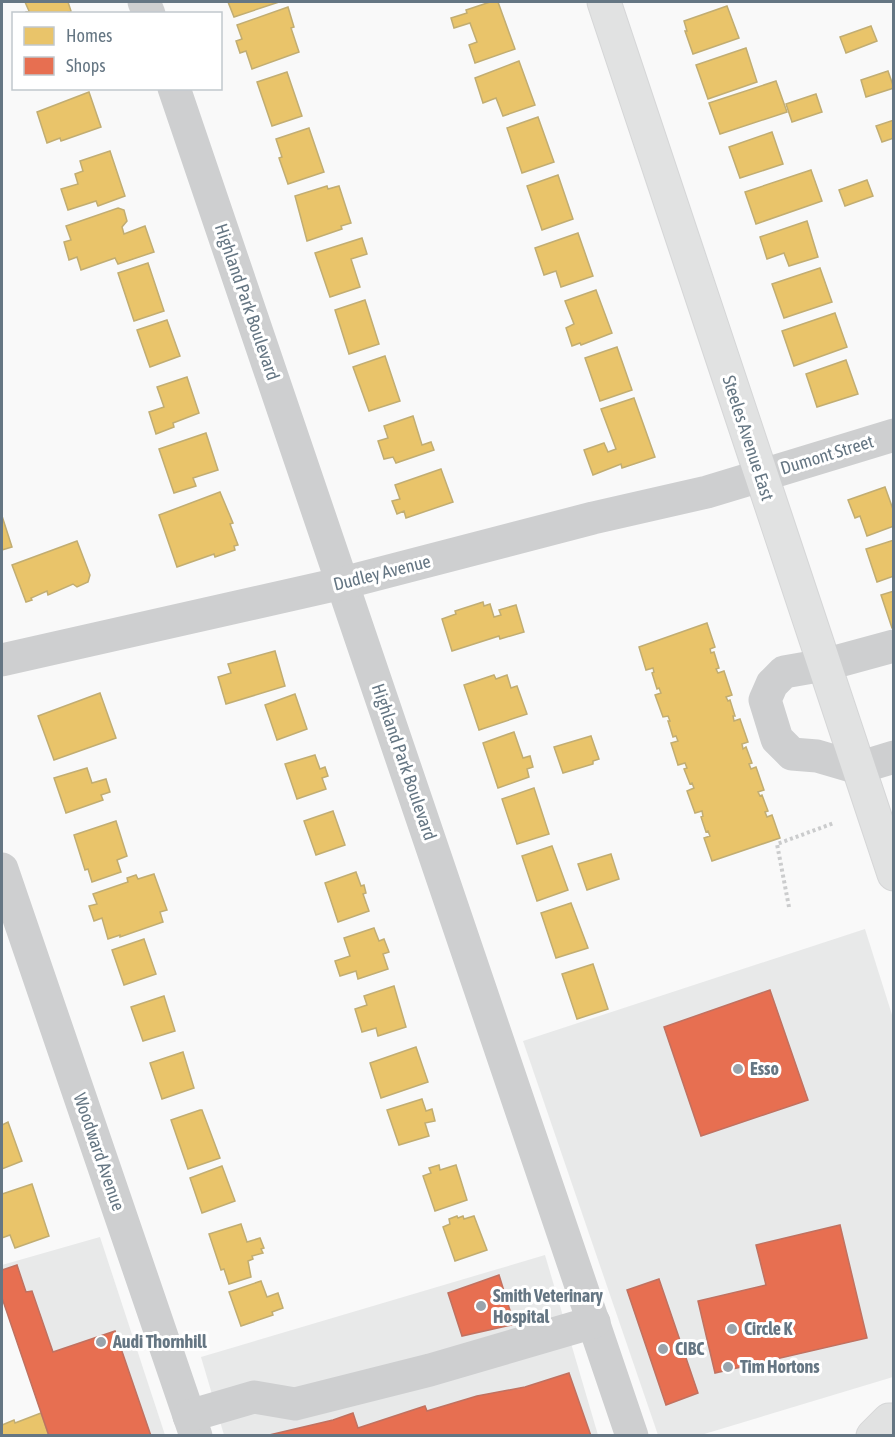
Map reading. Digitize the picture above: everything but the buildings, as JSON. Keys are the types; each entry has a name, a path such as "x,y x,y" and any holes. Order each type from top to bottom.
{"main road":[{"name":"Steeles Avenue East","path":"604,2 894,874"},
{"path":"873,1436 889,1420 894,1420"}],"street":[{"name":"Highland Park Boulevard","path":"175,90 632,1436"},
{"name":"Dumont Street","path":"760,476 894,435"},
{"name":"Dudley Avenue","path":"2,660 343,583 593,518 707,492 760,476"},
{"path":"894,646 824,665 784,672 772,684 765,700 777,739 792,753 817,756 858,768 894,757"},
{"name":"Woodward Avenue","path":"2,869 193,1426"},
{"path":"193,1426 254,1397 295,1404 430,1370 594,1322"}],"path":[{"path":"789,907 777,844 834,823"}],"shaded area":[{"path":"865,929 893,1018 893,1377 701,1435 658,1435 523,1041"},
{"path":"100,1237 165,1435 49,1435 2,1298 2,1265"},
{"path":"545,1255 598,1435 224,1435 201,1357"}],"place":[{"name":"Esso","path":"738,1069"},
{"name":"Smith Veterinary Hospital","path":"481,1306"},
{"name":"Circle K","path":"732,1329"},
{"name":"Audi Thornhill","path":"101,1342"},
{"name":"CIBC","path":"663,1349"},
{"name":"Tim Hortons","path":"728,1367"}]}
